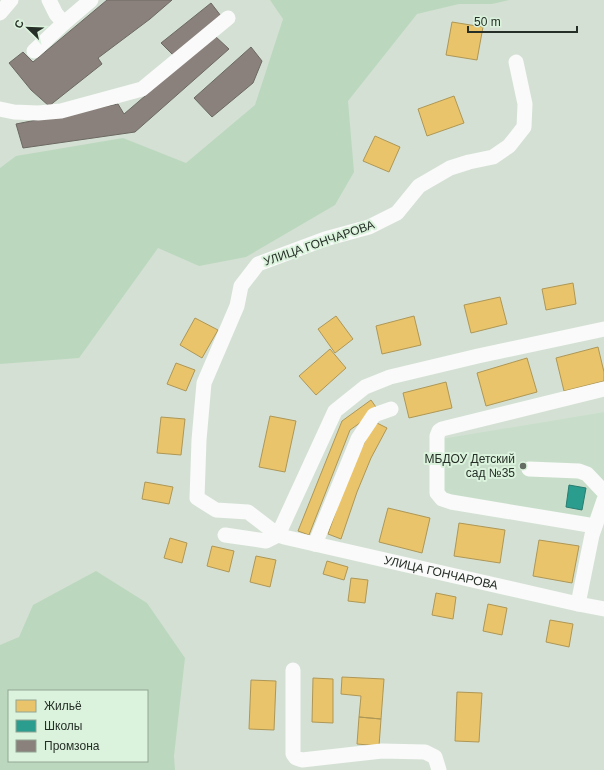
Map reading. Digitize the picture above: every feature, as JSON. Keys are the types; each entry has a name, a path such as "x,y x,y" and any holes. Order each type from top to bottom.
{"street":[{"path":"0,13 12,0"},
{"path":"49,0 56,14 64,23"},
{"path":"34,51 91,0"},
{"path":"0,109 14,112 38,113 61,111 142,89 228,18"},
{"name":"УЛИЦА ГОНЧАРОВА","path":"516,62 525,104 524,127 509,146 493,157 450,168 419,186 397,213 369,228 325,239 258,264 240,286 237,306 204,384 198,440 197,498 216,510 248,512 278,535 284,537 604,609"},
{"path":"225,535 266,541 278,535 336,412 365,387 390,377 478,356 604,330"},
{"path":"595,526 451,502 442,499 437,492 437,436 439,431 442,429 604,389"},
{"path":"315,544 358,439 374,415 392,409"},
{"path":"529,469 580,471 587,474 604,492"},
{"path":"578,604 592,535 604,500"},
{"path":"293,670 293,754 296,758 302,760 382,752 424,752 435,758 439,770"}],"shaded area":[{"path":"270,0 509,0 492,4 459,4 417,14 348,101 354,172 335,205 246,257 199,266 158,248 79,358 0,364 0,168 16,156 123,138 186,163 255,105 283,19"},
{"name":"МБДОУ Детский сад №35","path":"604,412 604,492 594,519 443,496 441,439"},
{"path":"96,571 147,603 185,658 174,756 175,770 0,770 0,645 19,637 33,605"}],"building: Жильё":[{"path":"452,22 483,27 477,60 446,55"},
{"path":"454,96 464,123 427,136 418,109"},
{"path":"375,136 400,147 389,172 363,161"},
{"path":"573,283 576,304 546,310 542,289"},
{"path":"500,297 507,324 471,333 464,305"},
{"path":"336,316 353,339 335,353 318,329"},
{"path":"414,316 421,345 382,354 376,326"},
{"path":"195,318 218,330 202,358 180,345"},
{"path":"598,347 604,372 604,381 564,391 556,358"},
{"path":"330,349 346,368 316,395 299,376"},
{"path":"527,358 537,392 486,406 477,373"},
{"path":"176,363 195,370 186,391 167,384"},
{"path":"446,382 452,408 409,418 403,393"},
{"path":"371,400 378,410 350,430 309,535 298,531 342,421"},
{"path":"270,416 296,421 285,472 259,467"},
{"path":"161,417 185,419 181,455 157,453"},
{"path":"375,422 387,428 371,458 357,492 341,539 328,534 343,491 359,453"},
{"path":"145,482 173,487 169,504 142,499"},
{"path":"388,508 430,518 422,553 379,542"},
{"path":"459,523 505,530 500,563 454,556"},
{"path":"170,538 187,543 182,563 164,558"},
{"path":"539,540 579,546 572,583 533,576"},
{"path":"212,546 234,551 229,572 207,566"},
{"path":"256,556 276,560 270,587 250,582"},
{"path":"327,561 348,567 344,580 323,574"},
{"path":"351,578 368,580 365,603 348,601"},
{"path":"436,593 456,597 453,619 432,615"},
{"path":"488,604 507,608 502,635 483,631"},
{"path":"550,620 573,624 569,647 546,642"},
{"path":"342,677 384,679 381,719 359,717 361,696 341,694"},
{"path":"313,678 333,679 333,723 312,722"},
{"path":"251,680 276,681 274,730 249,729"},
{"path":"457,692 482,693 479,742 455,741"},
{"path":"359,717 381,719 379,746 357,744"}],"building: Школы":[{"path":"569,485 586,488 582,510 566,507"}],"building: Промзона":[{"path":"107,0 172,0 150,19 98,58 102,64 49,106 31,90 9,63 23,52 33,62"},
{"path":"211,3 221,16 175,57 161,43"},
{"path":"215,36 229,49 135,132 23,148 16,124 118,104 124,114"},
{"path":"251,47 262,61 253,83 212,117 194,98"}],"place":[{"name":"МБДОУ Детский сад №35","path":"523,466"}]}
